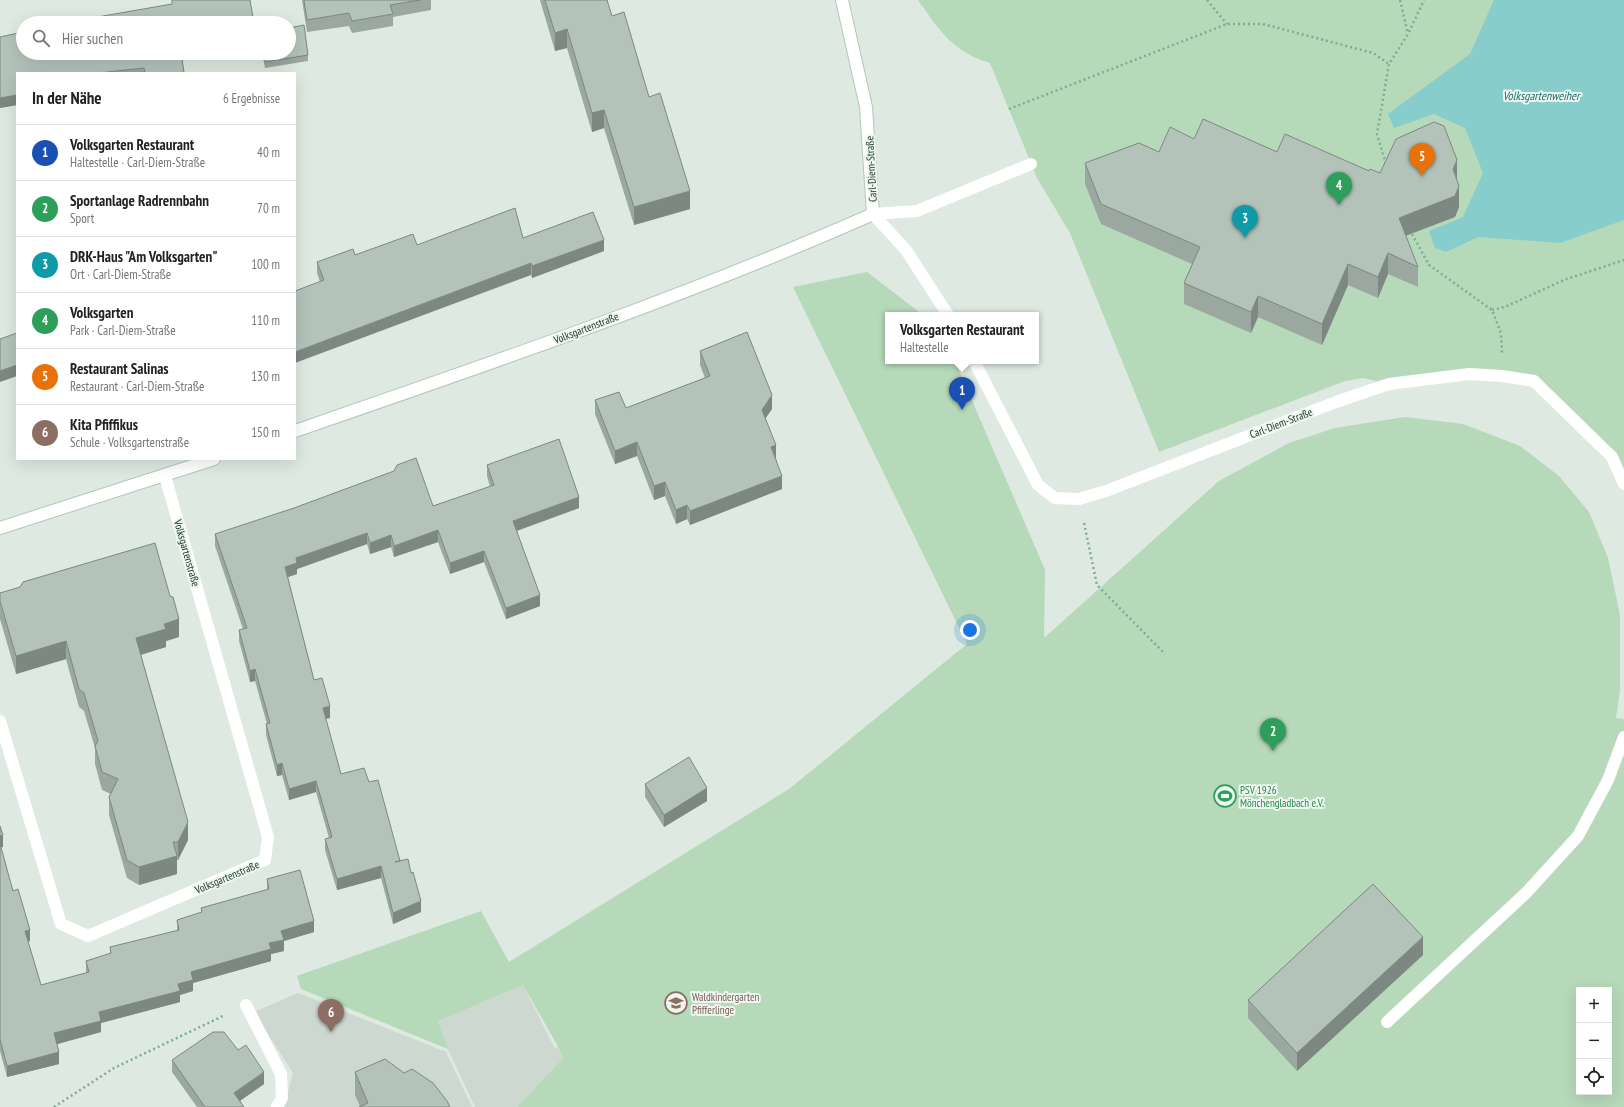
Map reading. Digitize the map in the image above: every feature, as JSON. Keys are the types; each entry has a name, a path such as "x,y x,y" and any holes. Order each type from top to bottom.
{"street":[{"name":"Carl-Diem-Straße","path":"842,0 866,107 873,214 906,250 946,312"},
{"name":"Volksgartenstraße","path":"296,431 510,357 799,246 873,214 917,211 1031,164"},
{"name":"Carl-Diem-Straße","path":"976,364 1038,485 1055,498 1079,499 1106,491 1336,402 1389,384 1469,374 1502,376 1534,381 1612,457 1624,484"},
{"path":"0,528 211,460"},
{"name":"Volksgartenstraße","path":"0,721 61,924 88,936 265,860 268,837 165,476"},
{"path":"1387,1022 1526,893 1578,836 1608,780 1624,738"},
{"path":"246,1005 281,1074 282,1098 277,1107"}],"path":[{"path":"1207,0 1227,24"},
{"path":"1400,0 1408,34"},
{"path":"1387,168 1377,134 1389,64 1408,34 1424,0"},
{"path":"1009,109 1227,24 1263,24 1373,53 1389,64"},
{"path":"1412,234 1429,265 1492,310 1501,333 1502,376"},
{"path":"1492,310 1504,307 1564,280 1624,260"},
{"path":"1079,499 1097,585 1165,654"},
{"path":"54,1107 114,1068 246,1005"}],"shaded area":[{"name":"Waldkindergarten Pfifferlinge","path":"704,930 786,1107 475,1107 448,1049 438,1021 523,985 555,1049"},
{"path":"298,993 446,1052 472,1107 284,1107 293,1073 254,1012"}],"green space":[{"path":"918,0 1624,0 1624,484 1612,457 1534,381 1502,376 1389,384 1363,378 1345,381 1159,452 1070,233 1037,178 990,63 966,53 948,39"},
{"path":"867,272 919,312 885,312 885,364 956,364 1045,570 1044,638 1219,481 1289,443 1335,428 1405,417 1463,424 1520,446 1559,476 1589,512 1608,558 1620,615 1620,690 1616,718 1624,719 1624,1107 518,1107 564,1057 523,985 438,1021 448,1049 301,989 297,976 481,911 509,962 789,789 967,644 793,287"}],"water":[{"name":"Volksgartenweiher","path":"1494,0 1624,0 1624,220 1560,243 1478,237 1446,252 1435,248 1429,231 1463,217 1483,173 1465,128 1434,114 1394,128 1388,114 1470,54"}],"building":[{"path":"172,0 250,0 253,16 103,16 172,4"},
{"path":"304,0 420,0 390,5 393,14 352,21 349,13 307,20"},
{"path":"545,0 607,0 612,16 624,12 649,97 660,93 690,191 634,207 604,110 592,113 567,29 555,33"},
{"path":"304,25 308,55 296,57 296,27"},
{"path":"16,34 16,60 182,60 184,72 145,72 144,68 107,72 16,72 16,95 0,98 0,37"},
{"path":"265,60 277,60 265,62"},
{"path":"1203,119 1277,152 1285,134 1369,171 1370,169 1380,173 1396,139 1434,122 1444,126 1457,160 1453,169 1459,186 1455,196 1399,218 1418,267 1388,253 1378,277 1348,264 1322,324 1258,296 1251,312 1184,283 1200,247 1101,204 1085,163 1139,143 1159,152 1170,127 1194,139"},
{"path":"515,208 523,238 593,212 604,240 532,266 531,263 296,352 296,291 324,280 317,262 353,249 355,255 413,234 417,245"},
{"path":"747,332 772,395 762,410 776,445 771,447 782,476 690,511 687,505 676,510 665,482 654,486 637,442 615,451 595,400 619,392 626,408 710,376 700,351"},
{"path":"16,333 16,365 0,371 0,339"},
{"path":"559,439 579,497 513,521 540,595 506,608 484,551 450,563 438,530 394,546 391,535 370,543 367,533 296,558 297,563 285,567 314,680 322,678 330,706 323,708 341,774 364,768 369,782 378,780 400,861 408,859 411,873 413,872 421,901 393,913 381,866 337,879 325,839 332,837 316,781 289,789 282,763 277,765 266,724 270,723 255,669 250,671 239,630 247,628 215,534 294,508 394,471 397,465 416,458 433,506 494,485 487,465"},
{"path":"155,543 170,596 173,597 179,619 164,624 166,629 136,638 188,822 178,842 173,842 177,856 139,867 127,860 109,797 118,779 102,772 95,746 98,741 84,693 79,689 66,641 16,656 0,601 0,593 20,587 23,582"},
{"path":"689,757 707,788 664,815 645,784"},
{"path":"0,826 3,835 0,836"},
{"path":"0,844 13,891 18,889 30,930 25,931 41,985 89,972 86,961 111,953 110,947 179,930 177,920 202,912 201,908 269,889 267,879 300,870 314,921 281,931 284,940 269,943 271,949 191,972 193,980 178,984 180,991 99,1012 101,1021 54,1033 59,1052 7,1066 0,1039"},
{"path":"1373,884 1423,937 1297,1053 1248,1000"},
{"path":"213,1032 224,1032 238,1050 246,1045 264,1072 234,1093 244,1107 205,1107 172,1060"},
{"path":"385,1059 404,1073 412,1069 433,1083 450,1107 359,1107 368,1103 355,1072"}],"place":[{"name":"Restaurant Salinas","path":"1422,176"},
{"name":"Volksgarten","path":"1339,205"},
{"name":"DRK-Haus \"Am Volksgarten\"","path":"1245,238"},
{"name":"Volksgarten Restaurant","path":"962,410"},
{"name":"Sportanlage Radrennbahn","path":"1273,751"},
{"name":"PSV 1926 Mönchengladbach e.V.","path":"1225,796"},
{"name":"Waldkindergarten Pfifferlinge","path":"676,1003"},
{"name":"Kita Pfiffikus","path":"331,1032"}]}
